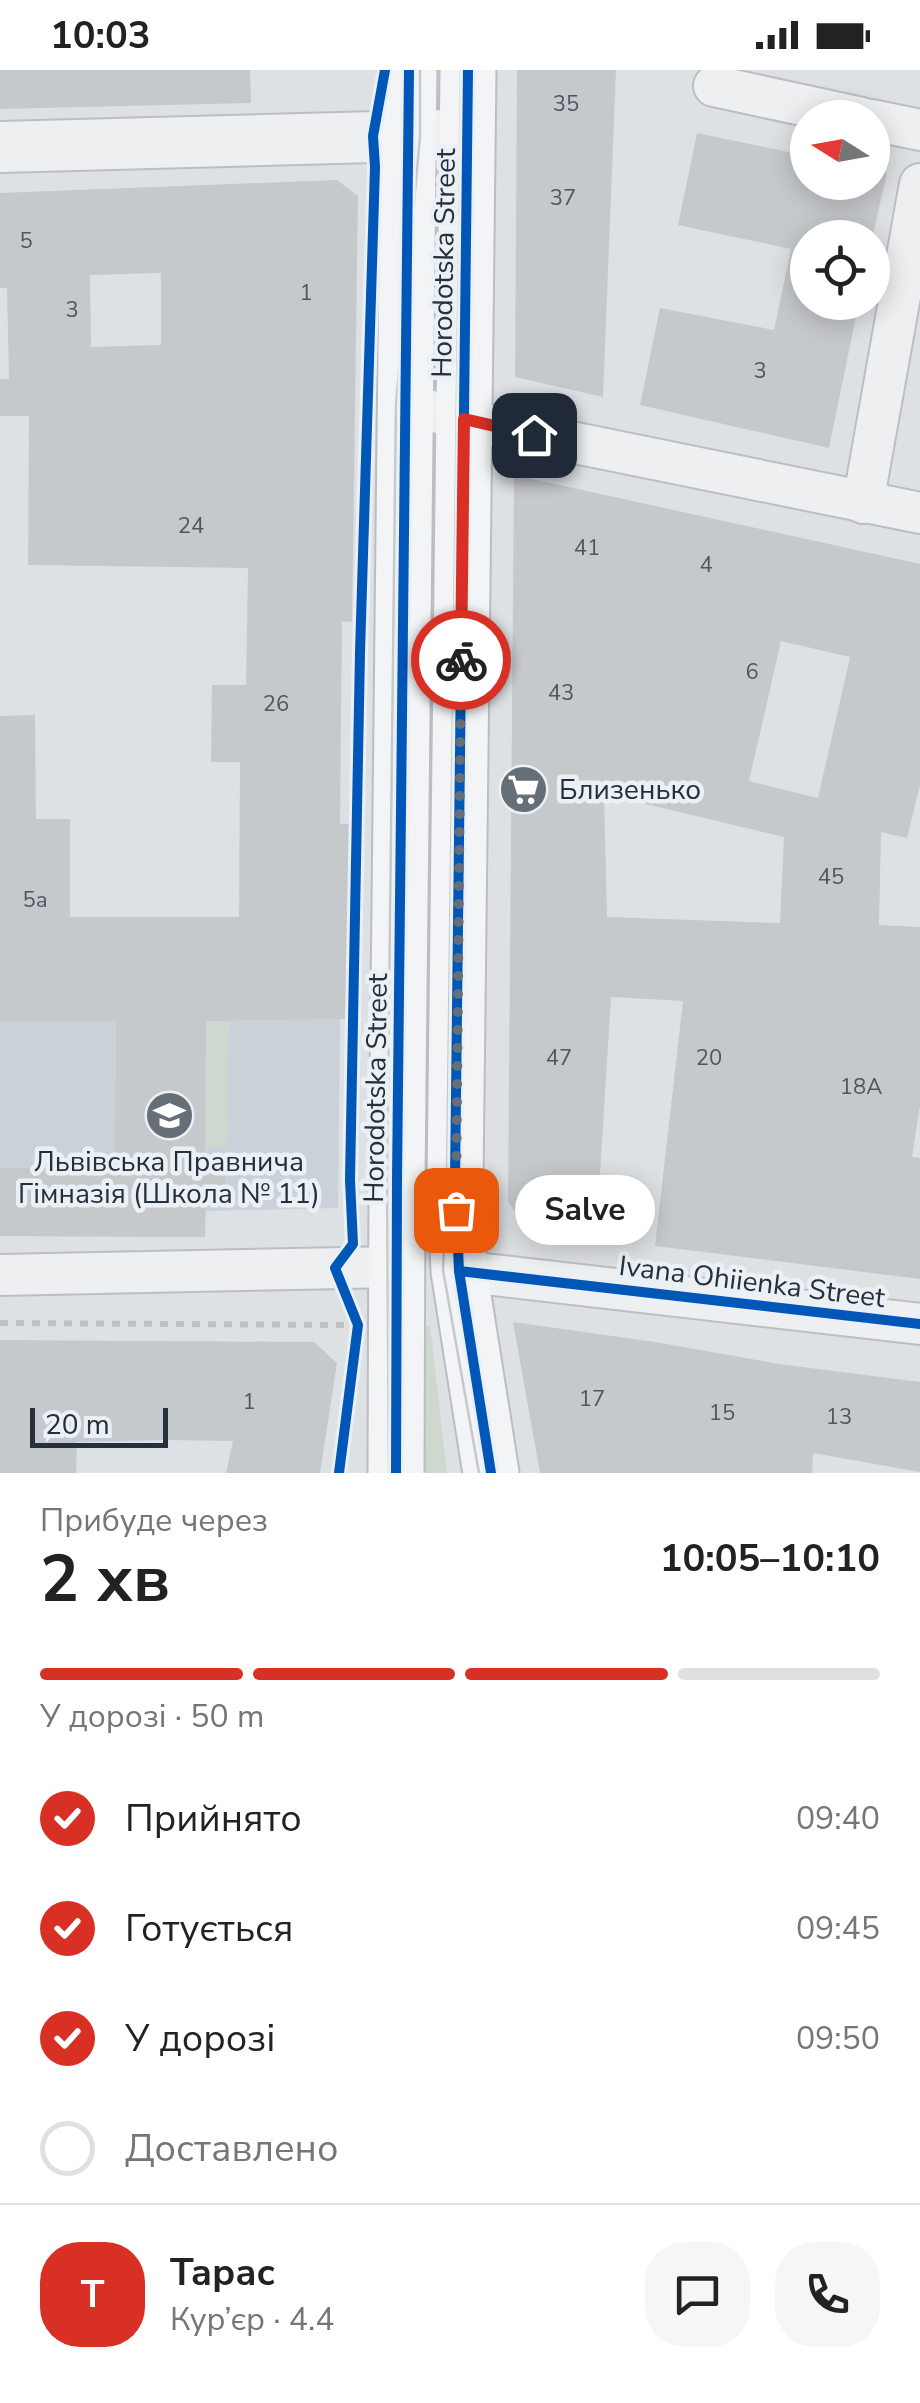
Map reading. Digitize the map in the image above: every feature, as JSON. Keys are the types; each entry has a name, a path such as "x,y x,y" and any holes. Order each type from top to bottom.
{"main road":[{"name":"Horodotska Street","path":"396,1473 409,70"},
{"name":"Horodotska Street","path":"468,70 455,1180 459,1271 491,1473"}],"street":[{"path":"714,86 790,102"},
{"path":"890,124 920,130"},
{"path":"0,147 468,136"},
{"path":"863,502 920,184"},
{"path":"406,405 920,512"},
{"path":"0,1275 396,1266"},
{"name":"Ivana Ohiienka Street","path":"459,1271 920,1324"}],"path":[{"path":"0,1324 358,1325"}],"shaded area":[{"name":"Львівська Правнича Гімназія (Школа № 11)","path":"340,1019 338,1208 206,1211 205,1237 0,1236 0,1021"},
{"path":"206,1021 229,1021 227,1147 205,1147"},
{"path":"415,1326 430,1326 447,1473 424,1473"}],"building":[{"path":"0,70 250,70 251,103 0,109"},
{"path":"517,70 616,70 603,397 515,377"},
{"path":"697,133 790,152 790,200 881,200 876,220 790,220 790,249 678,225"},
{"path":"337,180 358,196 352,622 342,621 340,824 350,824 346,1019 206,1021 205,1154 226,1154 225,1192 205,1192 205,1237 0,1236 0,1168 115,1168 116,1021 0,1021 0,716 35,715 36,819 70,819 70,917 239,917 240,762 211,762 212,685 246,685 248,568 28,565 29,416 0,416 0,379 9,379 7,288 0,288 0,193","holes":["161,273 161,345 91,347 90,275"]},
{"path":"790,254 790,320 855,320 829,448 640,405 660,308 774,330"},
{"path":"514,475 920,564 920,785 907,838 881,832 879,925 920,927 920,1105 912,1157 920,1158 920,1279 655,1246 683,1001 611,997 596,1238 527,1229 508,1202","holes":["781,641 850,657 818,798 749,781","604,794 784,837 780,923 607,917"]},
{"path":"513,1322 920,1382 920,1472 813,1453 812,1473 540,1473"},
{"path":"0,1340 314,1342 337,1363 320,1473 226,1473 233,1441 166,1440 77,1442 76,1473 0,1473"}],"tram line":[{"path":"389,1473 387,1179 396,404 420,136 420,70"},
{"path":"461,70 443,1270 479,1473"}],"cycle path":[{"path":"339,1473 358,1325 335,1268 353,1244 350,1180 373,136 385,70"},
{"path":"396,1473 409,70"},
{"path":"468,70 455,1181 459,1271 491,1473"},
{"path":"459,1271 920,1324"}],"way so far":[{"path":"456,1210 461,660"}],"place":[{"name":"Близенько","path":"524,790"},
{"name":"Львівська Правнича Гімназія (Школа № 11)","path":"169,1115"},
{"name":"Salve","path":"456,1210"}],"route":[{"path":"461,660 464,419 534,435"}]}
